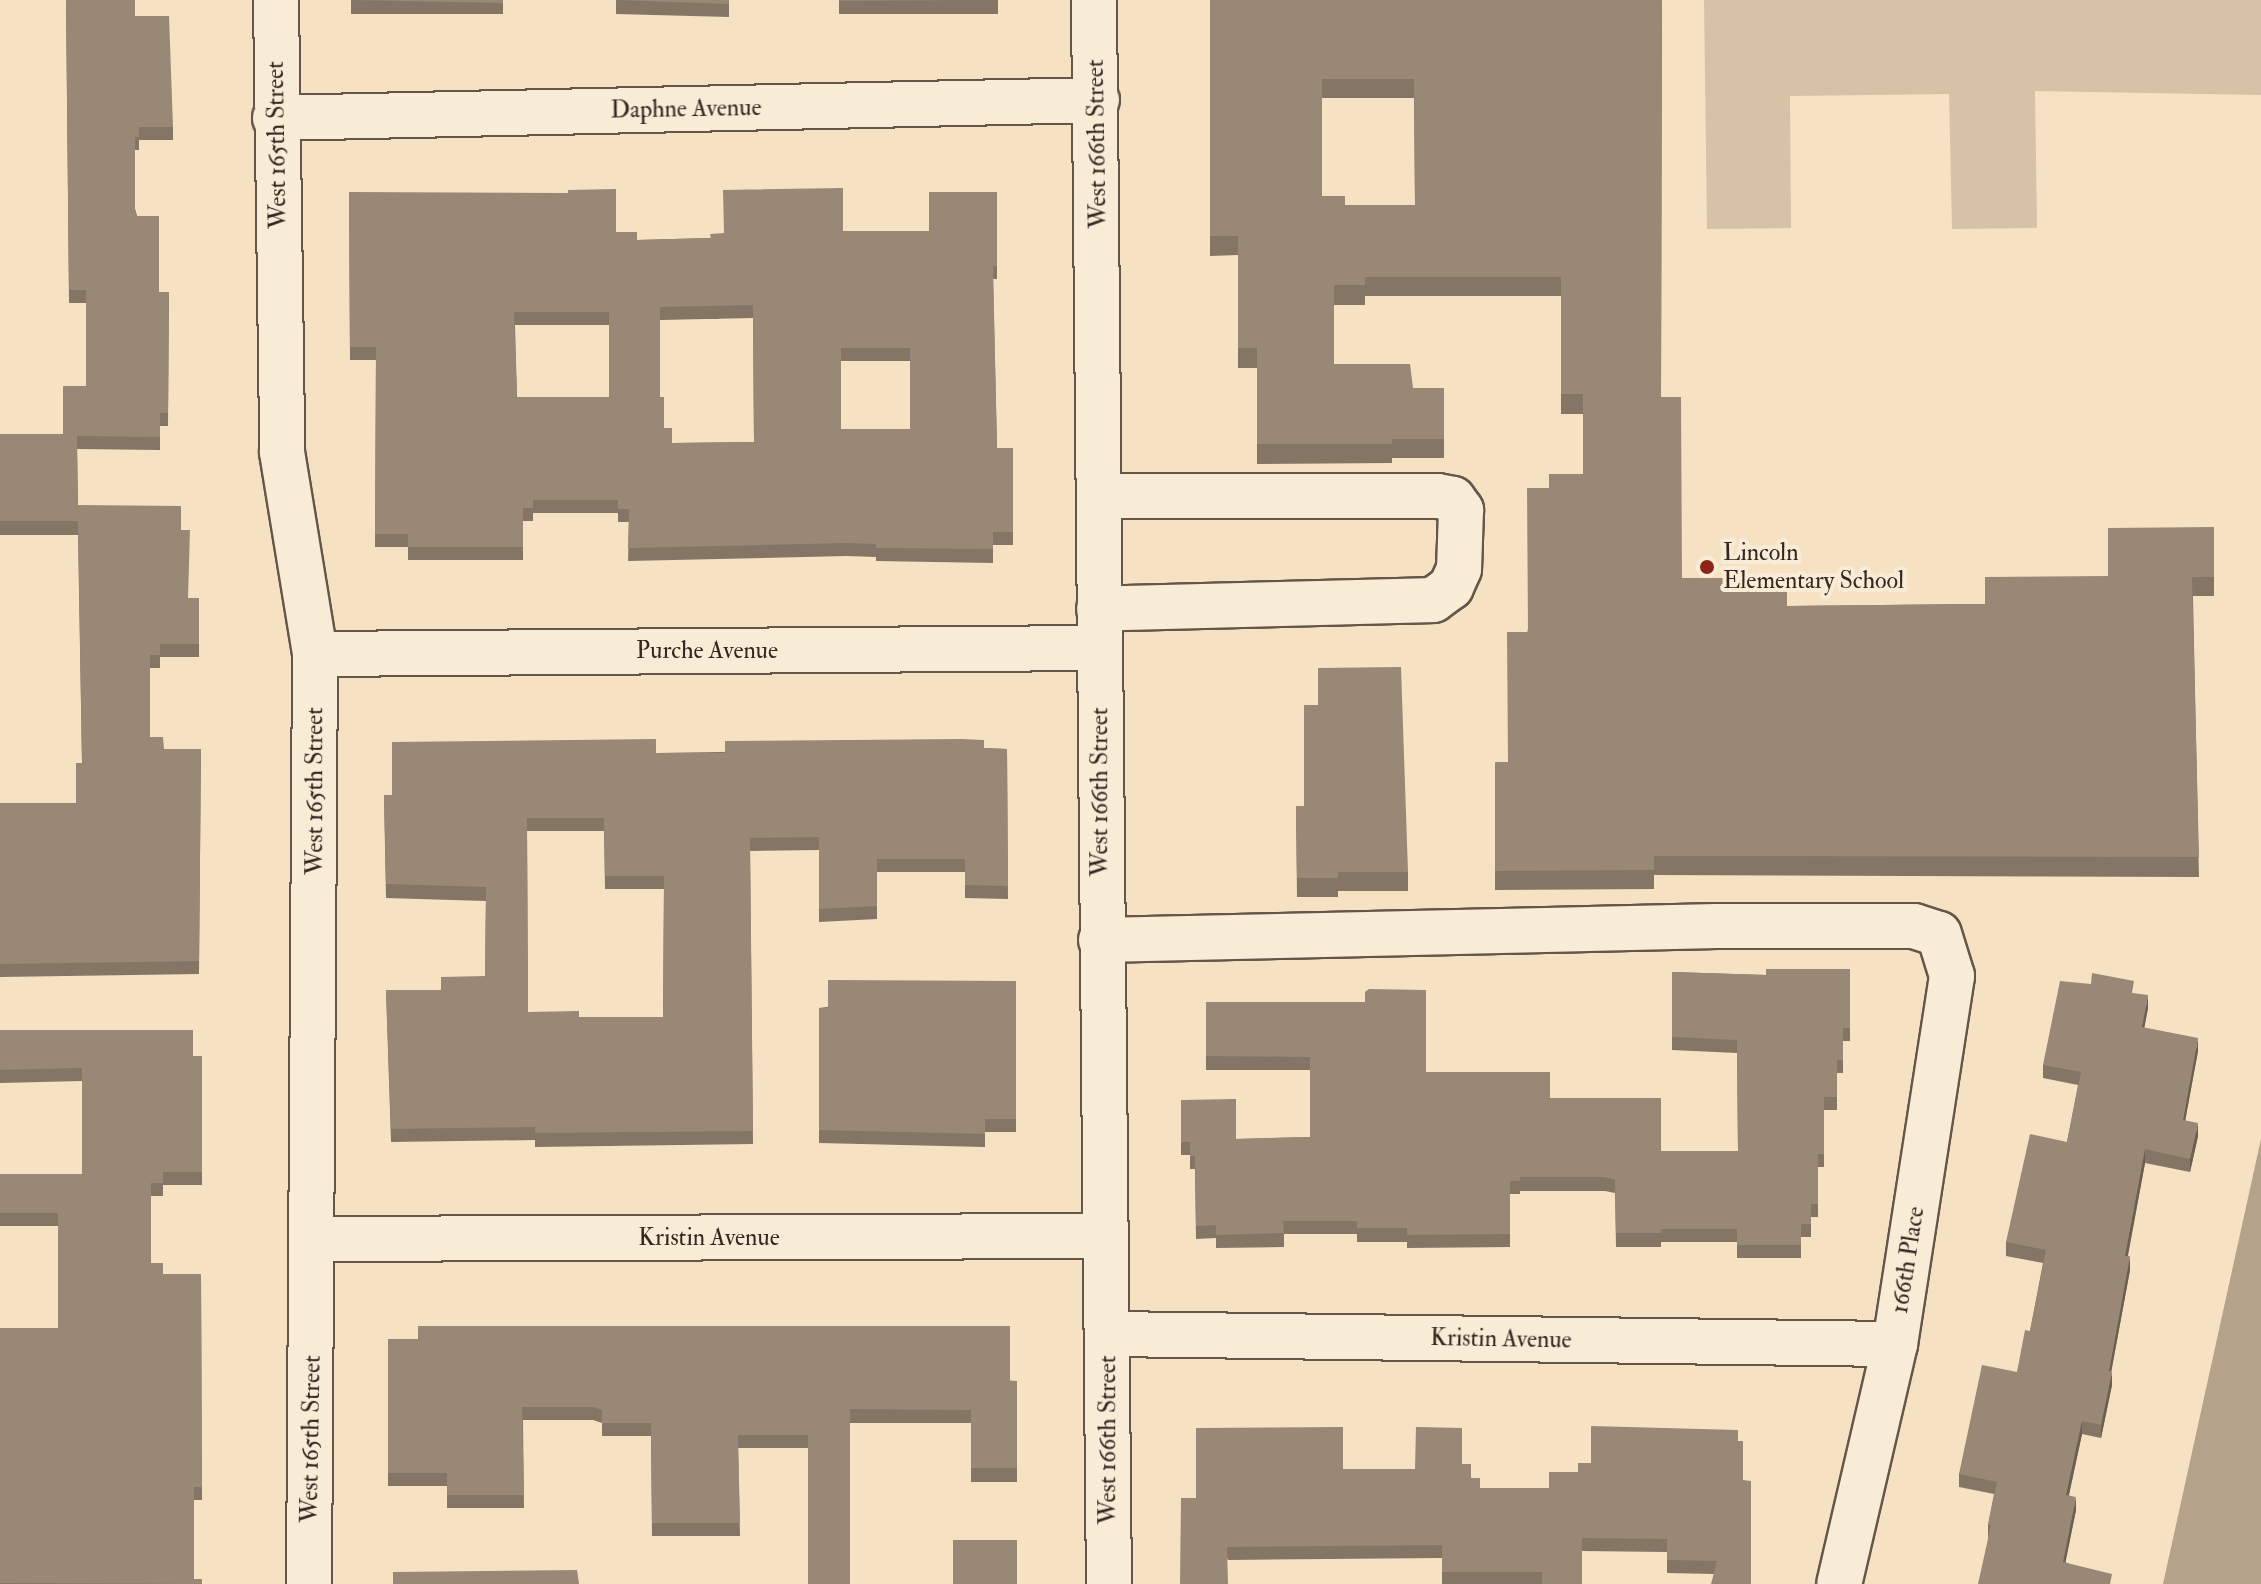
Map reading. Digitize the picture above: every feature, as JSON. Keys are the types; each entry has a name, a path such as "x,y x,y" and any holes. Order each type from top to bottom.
{"street":[{"name":"West 165th Street","path":"276,0 275,118 282,452 315,654 309,1584"},
{"name":"West 166th Street","path":"1094,0 1109,1584"},
{"name":"Daphne Avenue","path":"275,118 1097,100"},
{"name":"Purche Avenue","path":"315,654 1099,628 1433,600 1451,587 1459,569 1461,510 1453,499 1438,496 1099,496"},
{"name":"166th Place","path":"1101,940 1717,926 1914,926 1939,934 1952,976 1895,1344 1839,1584"},
{"name":"Kristin Avenue","path":"313,1239 1104,1236"},
{"name":"Kristin Avenue","path":"1108,1334 1895,1344"}],"shaded area":[{"path":"1704,0 2261,0 2261,95 2035,91 2037,228 1952,229 1949,94 1790,96 1791,228 1707,229"},
{"path":"2261,1139 2261,1584 2163,1584"}],"building":[{"path":"66,0 135,0 135,16 169,16 173,127 139,127 139,137 135,137 135,209 137,216 159,216 159,292 169,292 168,413 160,413 160,437 77,436 78,505 181,506 181,530 190,530 188,598 199,598 199,644 160,644 160,655 150,655 150,737 163,737 164,749 201,749 199,961 0,964 0,803 76,803 76,763 82,763 78,521 0,521 0,434 63,434 63,386 86,386 86,290 69,290"},
{"path":"350,0 503,0 503,3"},
{"path":"616,0 729,0 729,4"},
{"path":"839,0 970,0 839,1"},
{"path":"1210,0 1662,0 1661,397 1681,397 1682,578 1787,578 1787,606 1985,604 1985,577 2108,576 2108,528 2214,527 2214,577 2192,577 2199,857 1654,856 1654,870 1495,871 1495,762 1508,762 1507,632 1528,632 1527,488 1549,488 1549,474 1583,474 1583,394 1561,394 1561,277 1365,277 1365,285 1334,285 1334,364 1410,364 1413,388 1444,388 1444,439 1392,439 1392,444 1257,444 1257,348 1238,348 1238,236 1210,236","holes":["1322,79 1414,79 1415,205 1345,205 1345,196 1322,196"]},
{"path":"843,188 843,231 929,231 929,192 997,192 997,266 993,266 997,448 1013,448 1013,532 993,532 993,549 876,548 876,544 847,543 628,548 629,509 618,509 618,500 533,500 533,508 523,508 523,547 408,547 408,534 375,534 376,347 350,347 349,192 568,193 568,190 616,189 616,232 637,232 637,240 711,238 710,234 724,233 723,190","holes":["753,305 754,442 672,443 672,428 664,428 664,397 660,397 660,307","514,312 609,312 609,397 517,397","841,348 910,348 910,429 841,429"]},
{"path":"1401,667 1408,872 1338,872 1338,878 1297,878 1296,806 1304,806 1304,705 1318,705 1318,668"},
{"path":"656,739 656,753 725,753 725,741 984,740 984,748 1007,749 1008,886 965,885 965,859 877,859 877,906 819,909 819,837 750,838 753,1131 535,1133 535,1127 391,1129 386,990 441,990 441,977 485,976 486,887 386,884 384,795 392,795 392,742","holes":["527,818 604,818 605,876 664,876 663,1017 579,1017 579,1011 528,1012"]},
{"path":"1766,969 1850,969 1850,1028 1843,1028 1843,1060 1837,1060 1837,1097 1824,1097 1824,1154 1818,1154 1818,1204 1811,1204 1811,1224 1801,1224 1801,1245 1737,1245 1737,1229 1661,1229 1661,1233 1616,1233 1615,1180 1605,1177 1520,1177 1520,1181 1510,1181 1510,1234 1407,1235 1407,1228 1357,1228 1357,1221 1283,1221 1284,1233 1216,1235 1216,1225 1196,1226 1195,1156 1190,1156 1190,1142 1181,1142 1181,1100 1236,1099 1236,1139 1310,1137 1310,1057 1206,1056 1206,1002 1365,1002 1365,992 1369,989 1426,990 1426,1072 1550,1072 1550,1098 1661,1098 1661,1151 1738,1151 1737,1040 1672,1037 1672,972 1766,975"},
{"path":"2092,973 2134,981 2132,993 2148,995 2142,1027 2198,1038 2183,1120 2198,1123 2190,1159 2145,1149 2125,1256 2130,1256 2101,1425 2082,1421 2066,1495 2076,1497 2063,1562 2112,1574 2110,1584 1978,1584 1997,1482 1959,1474 1982,1365 2017,1372 2025,1330 2030,1331 2046,1250 2006,1242 2030,1134 2067,1142 2081,1072 2043,1065 2060,981 2091,984"},
{"path":"828,980 1016,981 1016,1119 985,1119 985,1134 819,1130 819,1008 828,1008"},
{"path":"0,1030 193,1030 193,1056 202,1056 202,1172 163,1172 163,1183 151,1183 151,1263 163,1263 163,1274 201,1274 202,1487 194,1487 194,1579 202,1579 202,1584 0,1583 0,1328 58,1328 58,1213 0,1213 0,1174 82,1174 82,1068 0,1070"},
{"path":"418,1326 1010,1326 1010,1381 1017,1381 1017,1468 971,1468 971,1410 850,1409 850,1584 808,1584 808,1435 738,1435 740,1523 652,1523 651,1423 602,1423 602,1410 593,1407 522,1407 524,1495 447,1495 447,1473 388,1473 388,1339 418,1339"},
{"path":"1591,1426 1738,1430 1738,1441 1743,1441 1743,1480 1751,1481 1751,1584 1711,1584 1717,1561 1667,1560 1667,1539 1582,1538 1582,1584 1542,1584 1542,1572 1442,1572 1442,1545 1227,1547 1228,1584 1180,1584 1181,1498 1196,1498 1196,1428 1343,1427 1343,1469 1415,1469 1416,1427 1462,1428 1462,1464 1471,1464 1471,1478 1480,1478 1480,1488 1549,1488 1549,1472 1578,1472 1578,1463 1591,1463"},
{"path":"953,1540 1017,1540 1017,1584 953,1584"},
{"path":"577,1570 579,1584 393,1584 393,1572"}],"place":[{"name":"Lincoln Elementary School","path":"1707,567"}]}
